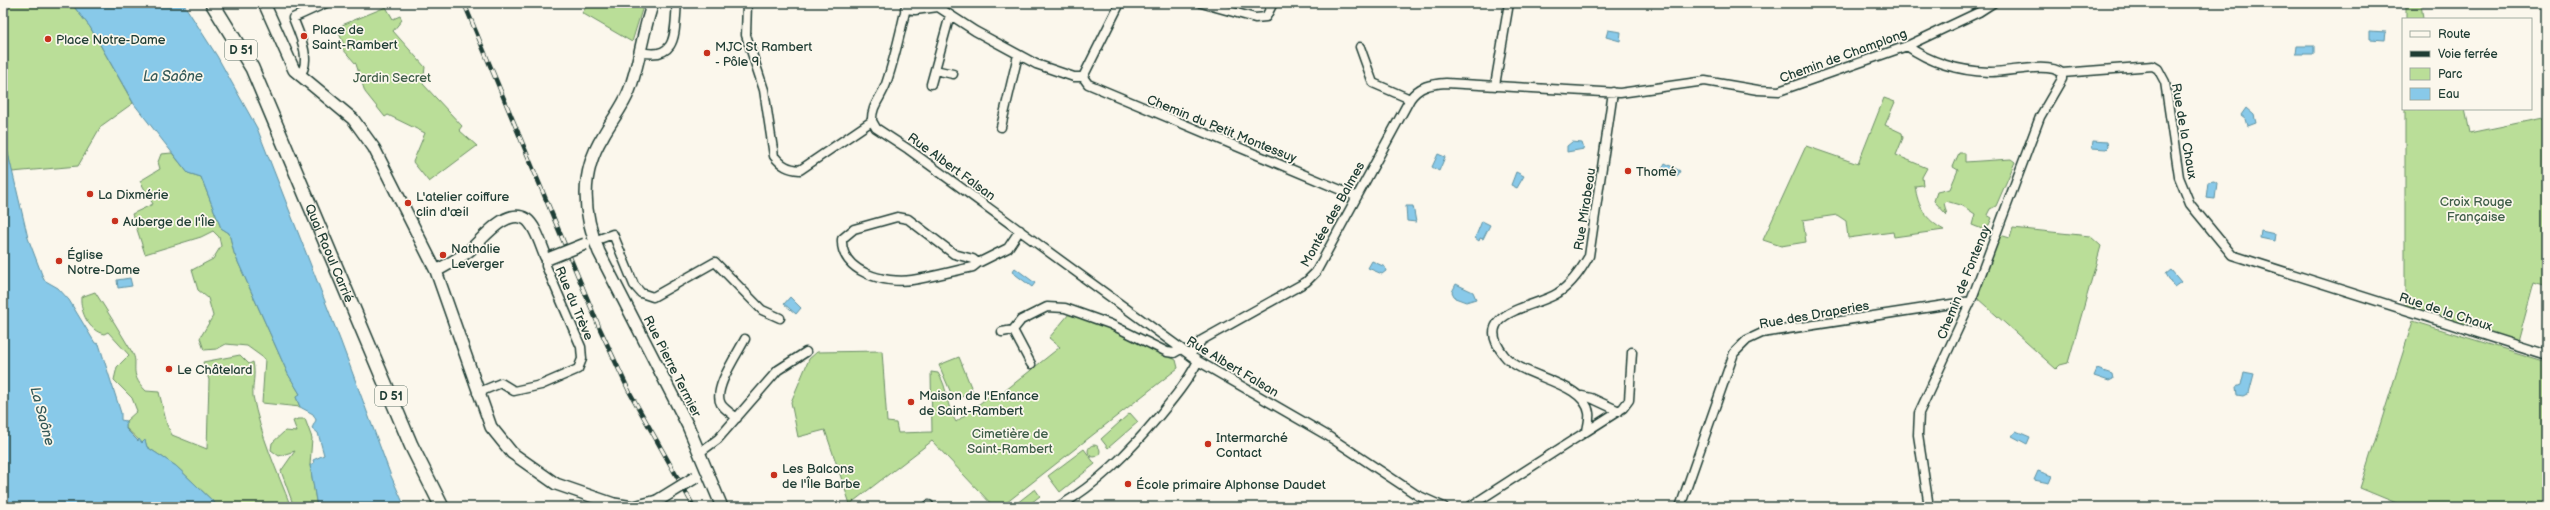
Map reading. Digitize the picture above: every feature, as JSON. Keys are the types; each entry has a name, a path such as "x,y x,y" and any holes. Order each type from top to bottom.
{"main road":[{"name":"Quai Raoul Carrié","path":"212,3 252,68 411,445 442,507"}],"street":[{"path":"264,3 294,70 299,76 359,125 374,148 436,271 477,393 491,427 512,453 524,463 556,484 614,504 633,507 653,504 707,471"},
{"path":"299,76 304,68 302,42 293,18 326,3"},
{"name":"Rue Pierre Termier","path":"653,3 629,92 601,138 588,168 585,205 590,242 699,453 722,507"},
{"path":"640,52 650,54 664,53 670,47 673,39 677,3"},
{"path":"747,3 746,35 764,90 774,156 780,164 789,169 800,170 872,121 871,112 885,86 906,6 915,10 938,7 1018,55 1074,77 1083,77 1120,3"},
{"path":"1201,3 1255,18 1266,17 1273,3"},
{"path":"1495,85 1509,3"},
{"name":"Chemin de Champlong","path":"1645,90 1705,81 1758,90 1779,91 1907,46 1979,12 1993,3"},
{"path":"931,84 950,15"},
{"name":"Rue de la Chaux","path":"1907,46 1922,56 1952,67 1972,71 1991,72 2051,68 2062,73 2146,65 2158,69 2165,82 2179,177 2190,204 2232,255 2547,355"},
{"path":"1360,47 1372,83 1410,99"},
{"path":"1002,127 1018,55"},
{"path":"935,70 953,74"},
{"name":"Chemin de Fontenay","path":"1928,507 1918,435 1919,413 1971,301 2040,117 2062,79 2062,73"},
{"name":"Chemin du Petit Montessuy","path":"1083,77 1088,84 1148,111 1355,196"},
{"name":"Montée des Balmes","path":"1190,356 1202,340 1306,282 1316,272 1355,196 1415,91 1429,85 1446,83 1613,92 1645,90"},
{"name":"Rue Mirabeau","path":"1613,92 1589,256 1577,277 1558,294 1505,314 1495,330 1497,346 1508,360 1582,396 1591,398 1619,411"},
{"name":"Rue Albert Falsan","path":"872,121 876,128 1020,230 1181,350 1328,436 1417,495 1444,507"},
{"path":"978,263 973,259 954,254 908,219 897,216 854,229 842,239 841,248 845,257 858,270 867,275 911,280 973,267 1008,248 1020,230"},
{"path":"436,271 470,250 496,225 513,217 522,217 532,225 548,258 613,234 634,285 641,293 653,297 715,262 762,310 780,318"},
{"name":"Rue du Trève","path":"477,393 501,383 514,391 541,385 578,369 582,359 581,347 546,266 548,258"},
{"name":"Rue des Draperies","path":"1680,507 1734,353 1747,340 1762,333 1971,301"},
{"path":"1002,332 1013,330 1021,320 1047,307 1065,308 1110,324 1167,352 1174,353 1181,350"},
{"path":"1013,330 1031,364"},
{"path":"737,418 721,404 718,396 720,386 745,340"},
{"path":"699,453 718,439 778,370 806,352"},
{"path":"1469,507 1619,411 1629,400 1632,352"},
{"path":"1058,507 1106,474 1134,446 1166,407 1198,361"},
{"path":"1582,396 1589,413 1587,431"}],"green space":[{"path":"3,3 71,3 90,27 133,103 101,126 78,166 12,172 3,132"},
{"path":"589,3 644,3 632,42 582,13"},
{"path":"2406,3 2421,3 2423,18 2406,18"},
{"name":"Jardin Secret","path":"386,7 393,19 400,16 402,20 393,31 425,67 423,84 462,126 459,130 477,146 429,182 413,162 425,133 388,115 385,117 365,92 356,64 341,47 344,45 339,33 344,31 342,25"},
{"path":"1884,98 1895,102 1885,125 1902,133 1903,138 1896,155 1927,168 1922,177 1923,185 1915,186 1916,193 1920,206 1927,217 1944,230 1894,237 1893,232 1848,238 1846,221 1837,215 1803,220 1806,242 1781,246 1763,240 1806,146 1858,164"},
{"name":"Croix Rouge Française","path":"2405,110 2465,110 2470,133 2547,117 2547,287 2534,283 2518,342 2405,308"},
{"path":"172,153 188,173 201,177 221,228 229,233 234,253 288,374 300,394 296,397 300,407 262,403 265,359 247,346 226,344 217,349 204,350 200,338 213,316 208,298 198,290 192,270 213,259 221,246 219,237 213,231 201,237 145,254 132,214 153,204 140,181 160,169 158,162 161,154"},
{"path":"1959,153 1965,153 1965,162 2011,159 2015,162 1996,206 1990,209 1987,215 1992,218 1989,225 1982,229 1972,225 1975,214 1963,206 1946,201 1944,203 1947,215 1934,201 1937,192 1950,189 1958,170 1953,167"},
{"path":"2013,228 2090,236 2101,246 2068,363 2060,365 2056,369 1977,298 2000,235 2010,238"},
{"path":"95,292 132,352 135,361 135,374 140,384 146,391 159,392 167,425 172,435 207,449 209,380 203,362 240,355 249,364 253,362 253,396 256,410 269,452 291,507 219,507 176,466 147,447 145,441 142,443 126,428 126,421 137,411 132,398 114,380 117,367 129,355 108,332 104,334 99,332 86,320 82,309 81,297"},
{"name":"Cimetière de Saint-Rambert","path":"1069,314 1123,333 1176,360 1178,368 1001,507 994,507 932,441 850,504 825,430 798,437 791,402 809,359 817,352 882,351 887,422 896,423 898,433 932,432 931,372 938,373 944,385 950,409 956,422 992,394 1001,394 1060,347 1049,338"},
{"path":"2413,321 2547,362 2547,507 2406,507 2360,488"},
{"path":"959,357 973,392 954,400 939,365"},
{"path":"1130,413 1138,422 1108,448 1101,439"},
{"path":"305,419 312,438 310,465 317,507 294,507 281,471 295,451 279,456 271,450 272,443 285,431 297,432 293,421"},
{"path":"1092,445 1096,445 1100,451 1096,457 1092,457 1088,453 1088,449"},
{"path":"1084,449 1095,464 1060,492 1048,476"},
{"path":"1035,489 1040,496 1026,507 1012,507"}],"water":[{"name":"La Saône","path":"71,3 183,3 217,56 257,128 341,342 391,476 405,507 317,507 310,465 314,463 313,460 324,455 318,433 312,428 316,420 313,414 300,407 296,397 300,394 288,374 234,253 229,233 221,228 201,177 188,173 134,104 90,27"},
{"path":"1608,30 1621,32 1620,41 1606,37"},
{"path":"2370,31 2386,32 2385,40 2370,39"},
{"path":"2297,46 2314,46 2314,54 2296,54"},
{"path":"2246,108 2254,115 2256,123 2248,126 2246,119 2241,115"},
{"name":"La Saône","path":"3,132 28,238 44,280 58,288 69,300 95,343 99,344 121,413 121,420 126,421 126,429 138,441 139,439 142,443 145,440 147,447 176,466 219,507 3,507"},
{"path":"2093,141 2107,142 2108,147 2106,149 2092,148"},
{"path":"1572,142 1582,143 1584,149 1567,152 1567,146"},
{"path":"1438,154 1445,157 1439,171 1432,167"},
{"path":"1665,163 1680,171 1677,177 1662,169"},
{"path":"1516,172 1524,176 1517,188 1511,185"},
{"path":"2214,181 2217,183 2215,199 2206,198 2208,182"},
{"path":"1406,206 1413,206 1416,222 1407,221"},
{"path":"1482,221 1490,225 1483,239 1480,238 1479,241 1475,238"},
{"path":"2261,231 2275,234 2274,241 2260,238"},
{"path":"1372,261 1385,267 1386,271 1382,274 1368,268"},
{"path":"1015,268 1035,283 1032,287 1012,272"},
{"path":"2171,270 2181,282 2174,287 2166,274"},
{"path":"130,278 132,286 118,288 117,280"},
{"path":"1456,284 1473,292 1476,299 1466,302 1455,298 1452,292"},
{"path":"790,297 801,308 796,314 784,304"},
{"path":"2097,369 2112,374 2113,379 2109,381 2094,376"},
{"path":"2244,372 2254,374 2249,393 2243,396 2237,395 2236,387 2241,385"},
{"path":"2016,431 2030,437 2027,444 2012,436"},
{"path":"2038,471 2052,476 2049,483 2034,480"}],"railway":[{"path":"464,3 600,329 629,391 694,507"}],"place":[{"name":"Place de Saint-Rambert","path":"304,36"},
{"name":"Place Notre-Dame","path":"48,39"},
{"name":"MJC St Rambert - Pôle 9","path":"707,53"},
{"name":"Thomé","path":"1628,171"},
{"name":"La Dixmérie","path":"90,194"},
{"name":"L'atelier coiffure clin d'œil","path":"408,203"},
{"name":"Auberge de l'Île","path":"115,221"},
{"name":"Nathalie Leverger","path":"443,255"},
{"name":"Église Notre-Dame","path":"59,261"},
{"name":"Le Châtelard","path":"169,369"},
{"name":"Maison de l'Enfance de Saint-Rambert","path":"911,402"},
{"name":"Intermarché Contact","path":"1208,444"},
{"name":"Les Balcons de l'Île Barbe","path":"774,475"},
{"name":"École primaire Alphonse Daudet","path":"1128,484"}]}
